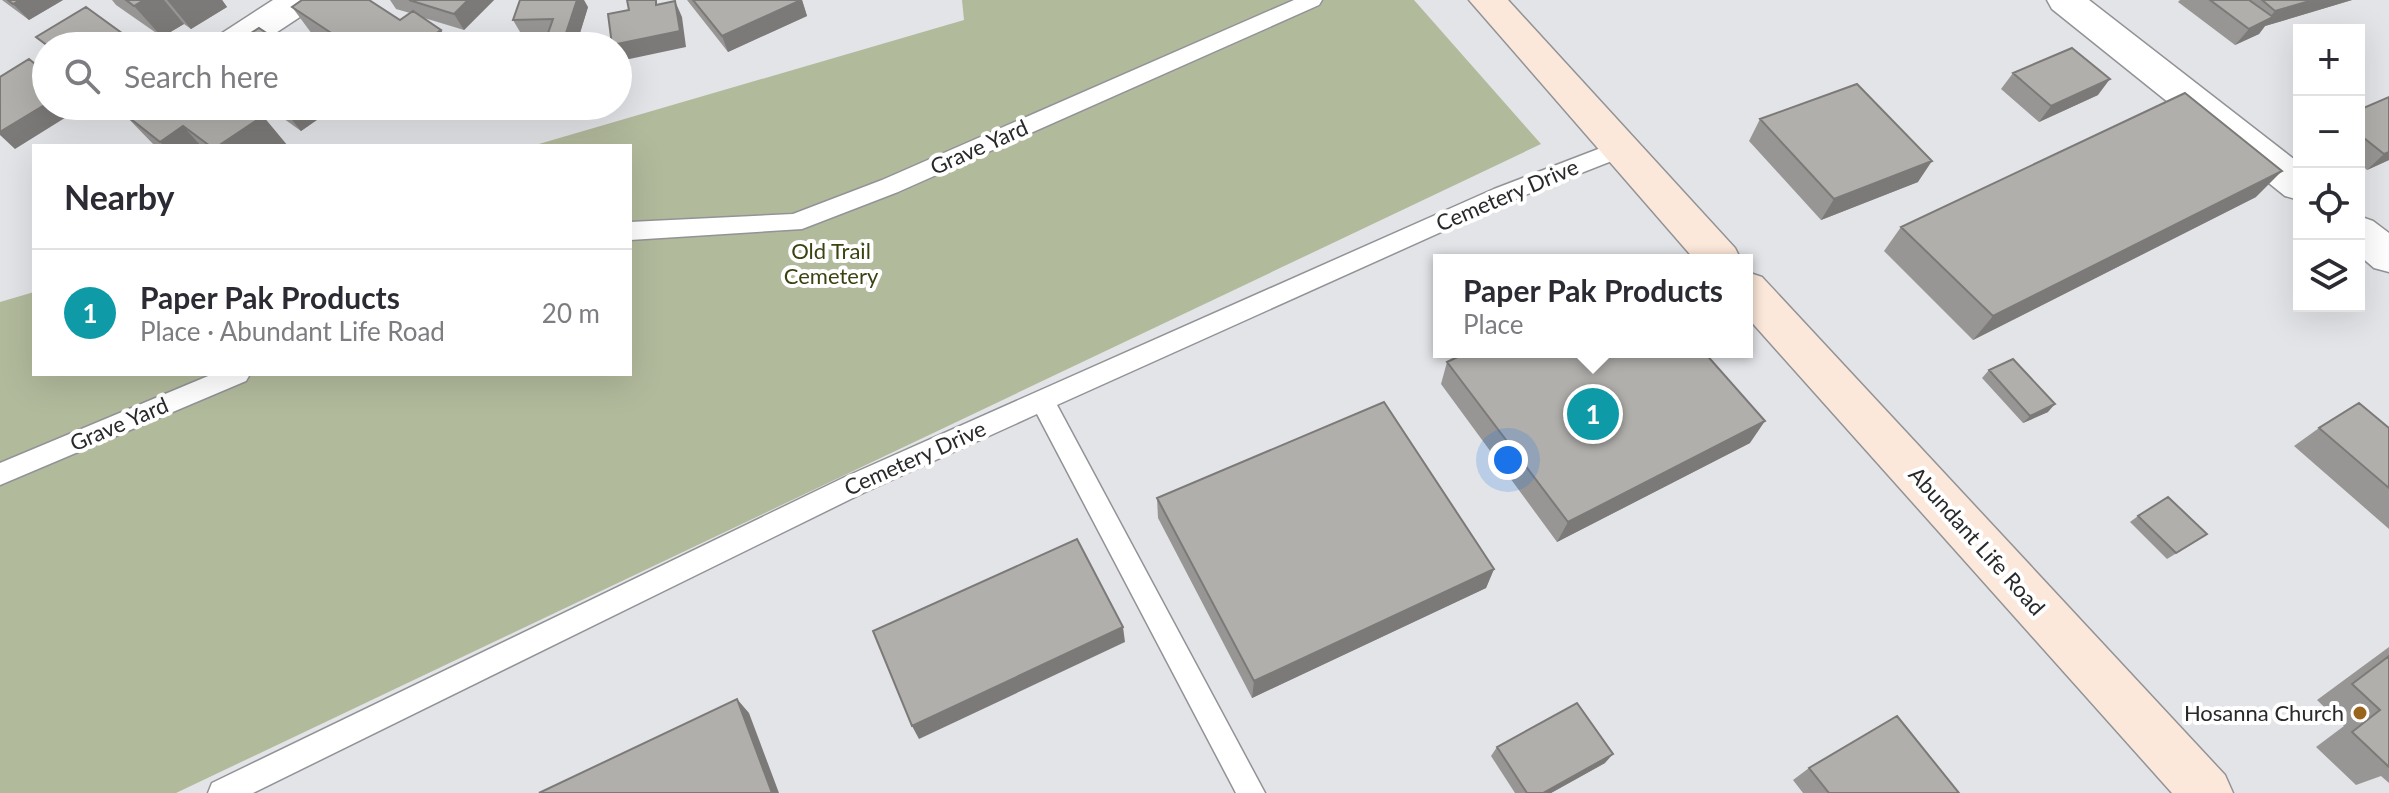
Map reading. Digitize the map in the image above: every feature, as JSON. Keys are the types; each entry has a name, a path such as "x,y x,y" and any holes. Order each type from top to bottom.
{"street":[{"path":"250,32 299,0"},
{"path":"1487,0 1715,254"},
{"path":"2065,0 2293,180"},
{"path":"2365,237 2389,256"},
{"name":"Abundant Life Road","path":"1753,296 2207,793"}],"lane":[{"name":"Grave Yard","path":"632,231 794,223 890,186 1312,0"},
{"name":"Cemetery Drive","path":"222,793 854,485 1502,195 1619,149"},
{"name":"Grave Yard","path":"0,474 233,376"},
{"path":"1042,401 1251,793"}],"green space":[{"name":"Old Trail Cemetery","path":"962,0 1414,0 1541,144 176,793 0,793 0,302 32,293 32,376 632,376 632,144 539,144 621,120 632,120 632,117 964,20"}],"building":[{"path":"126,0 144,0 134,6"},
{"path":"302,0 369,0 400,20 413,11 441,30 330,32 292,7"},
{"path":"409,0 468,0 454,14"},
{"path":"520,0 577,0 566,32 548,32 553,19 513,20"},
{"path":"627,0 656,0 656,5 675,1 680,31 632,41 632,32 610,32 608,14 629,10"},
{"path":"693,0 801,0 722,36"},
{"path":"2210,0 2249,0 2273,17 2249,29"},
{"path":"2262,0 2313,0 2275,11"},
{"path":"86,7 120,32 44,32"},
{"path":"2072,48 2110,79 2051,106 2013,73"},
{"path":"29,59 32,61 32,113 0,132 0,77"},
{"path":"1857,84 1932,161 1834,199 1760,119"},
{"path":"2185,93 2282,171 1993,316 1901,227"},
{"path":"2389,97 2389,152 2384,154 2365,139 2365,107"},
{"path":"132,120 257,120 221,144 207,144 183,126 160,142"},
{"path":"1455,358 1709,358 1765,421 1568,522 1447,362"},
{"path":"2013,359 2055,404 2030,416 1989,370"},
{"path":"1384,402 1494,569 1254,681 1157,498"},
{"path":"2359,403 2389,428 2389,488 2319,428"},
{"path":"2168,497 2207,534 2176,553 2138,516"},
{"path":"1077,539 1123,627 912,726 873,631"},
{"path":"2389,656 2389,767 2352,732 2380,710 2352,684"},
{"path":"737,699 772,793 539,793"},
{"path":"1577,703 1613,754 1543,793 1527,793 1497,747"},
{"path":"1897,716 1959,793 1829,793 1809,768"}],"place":[{"name":"Paper Pak Products","path":"1593,414"},
{"name":"Hosanna Church","path":"2360,713"}]}
